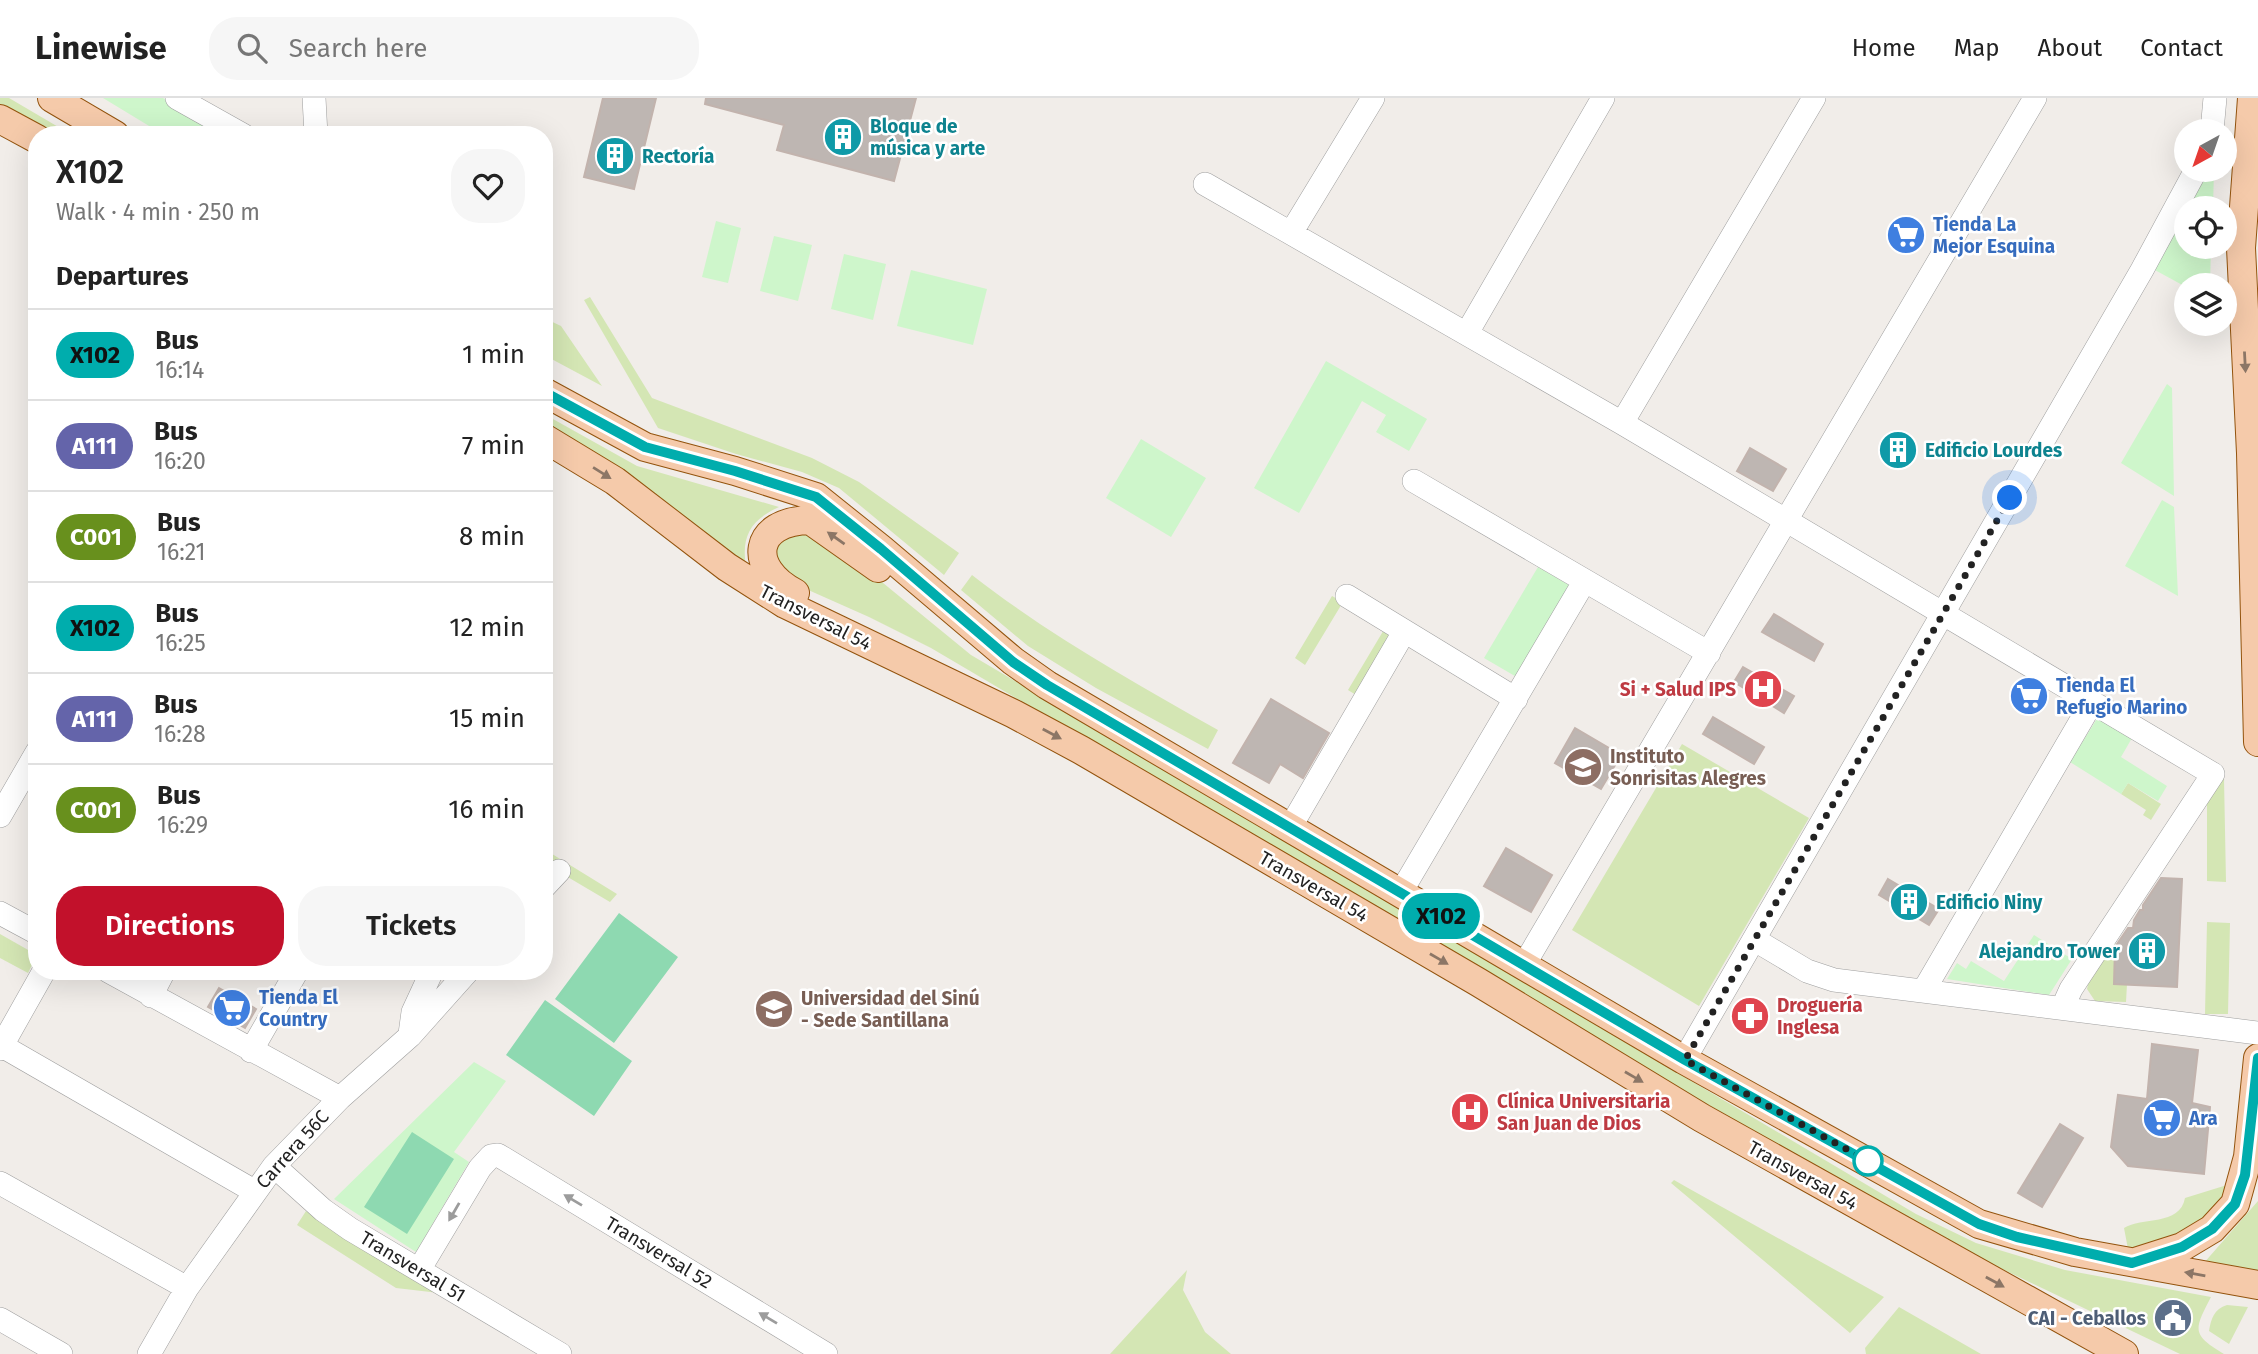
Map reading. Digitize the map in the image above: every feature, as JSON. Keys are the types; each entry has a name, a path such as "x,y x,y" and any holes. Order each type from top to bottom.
{"main road":[{"path":"52,98 100,126"},
{"path":"2247,101 2253,154 2241,261 2250,453 2258,742"},
{"path":"0,119 28,134"},
{"name":"Transversal 54","path":"553,397 645,447 735,471 816,497 1013,662 1096,714 1685,1060 1979,1224 2075,1252 2258,1285"},
{"name":"Transversal 54","path":"553,443 615,481 726,567 765,592 825,624 1014,714 1081,750 1454,968 1702,1118 2124,1354"},
{"path":"1013,662 810,520 785,522 768,534 763,563 780,585 917,656 1014,714"},
{"path":"2132,1263 2182,1247 2212,1229 2235,1204 2248,1157 2258,1058"}],"street":[{"path":"314,98 316,126"},
{"path":"1291,233 1373,98"},
{"path":"1467,333 1603,98"},
{"path":"1622,423 1814,98"},
{"path":"1524,965 2035,98"},
{"path":"2213,119 2215,98"},
{"path":"186,100 228,126"},
{"path":"1685,1060 2142,270 2190,182"},
{"path":"1205,184 1622,423 1941,615 2213,774 2071,989 2066,1008"},
{"path":"1413,481 1709,653"},
{"path":"1401,892 1584,582"},
{"path":"1347,596 1516,699"},
{"path":"1290,826 1404,632"},
{"path":"1924,990 2092,702"},
{"path":"0,817 28,768"},
{"path":"0,913 28,928"},
{"path":"1755,940 1807,971 1835,980 2258,1033"},
{"path":"39,980 1,1048 254,1191"},
{"path":"123,980 340,1098"},
{"path":"152,996 160,980"},
{"path":"251,1051 292,980"},
{"path":"410,1036 413,1012 428,980"},
{"name":"Carrera 56C","path":"149,1354 187,1288 274,1166 340,1098 410,1036 460,980"},
{"name":"Transversal 52","path":"419,1270 480,1168 491,1156 505,1158 826,1354"},
{"name":"Transversal 51","path":"274,1166 323,1210 560,1354"},
{"path":"0,1183 187,1288"},
{"path":"0,1319 61,1354"}],"green space":[{"path":"0,98 9,98 57,126 38,126 0,104"},
{"path":"103,98 163,98 212,126 149,126"},
{"path":"2201,182 2214,182 2213,196 2193,196"},
{"path":"716,221 741,228 728,283 702,277"},
{"path":"2174,231 2174,259 2211,259 2210,273 2174,273 2174,280 2153,269"},
{"path":"774,236 812,245 798,301 760,291"},
{"path":"844,254 886,264 873,320 831,309"},
{"path":"911,270 987,289 973,345 897,326"},
{"path":"590,297 652,398 812,458 859,482 959,553 944,575 839,488 802,472 658,428 584,300"},
{"path":"553,322 561,326 602,386 553,360"},
{"path":"1326,361 1427,419 1409,451 1376,432 1386,415 1362,401 1299,513 1254,488"},
{"path":"2167,384 2172,388 2174,496 2121,463"},
{"path":"553,419 637,466 779,507 761,517 750,530 745,546 746,567 553,430"},
{"path":"1141,439 1206,478 1171,537 1106,498"},
{"path":"2162,500 2174,507 2178,596 2125,566"},
{"path":"796,528 877,578 971,655 1916,1214 1976,1243 2065,1270 2211,1297 2201,1317 2199,1330 2206,1341 2224,1354 2180,1354 1954,1246 1622,1055 931,648 779,577 774,541"},
{"path":"1538,567 1574,588 1520,679 1484,658"},
{"path":"972,575 1061,638 1218,730 1208,749 1096,688 1028,646 961,590"},
{"path":"1332,596 1343,602 1305,665 1295,658"},
{"path":"1385,628 1393,633 1356,695 1348,690"},
{"path":"2098,717 2132,738 2121,757 2167,786 2158,801 2128,783 2121,794 2070,762"},
{"path":"1682,744 1809,818 1699,1006 1572,930"},
{"path":"2224,778 2226,882 2207,881 2207,801"},
{"path":"2128,783 2161,804 2151,820 2143,815 2146,810 2121,794"},
{"path":"553,855 617,894 610,902 553,868"},
{"path":"619,913 678,957 614,1043 555,999"},
{"path":"2207,922 2230,923 2228,1014 2205,1014"},
{"path":"2116,927 2114,983 2127,984 2126,1002 2095,1001 2087,989 2089,980"},
{"path":"0,934 28,950 28,973 0,958"},
{"path":"2034,935 2072,959 2049,995 1947,979 1957,963 1966,969 1971,961 2004,981"},
{"path":"545,1000 632,1061 594,1116 506,1055"},
{"path":"474,1062 506,1081 454,1152 469,1162 416,1252 334,1199"},
{"path":"412,1132 454,1159 407,1234 364,1207"},
{"path":"1674,1180 1884,1297 1850,1333 1671,1183"},
{"path":"2227,1185 2218,1207 2168,1244 2128,1249 2124,1228 2168,1217 2182,1207 2185,1198"},
{"path":"2258,1201 2258,1272 2203,1264"},
{"path":"306,1211 439,1293 396,1288 297,1225"},
{"path":"1187,1270 1183,1290 1205,1332 1231,1354 1110,1354"},
{"path":"2227,1305 2248,1307 2229,1344 2209,1331 2214,1315"},
{"path":"1899,1307 1981,1354 1866,1354 1865,1348"}],"building":[{"name":"Rectoría","path":"603,98 656,98 634,189 584,177"},
{"name":"Bloque de música y arte","path":"706,98 916,98 894,181 777,150 784,125 705,104"},
{"path":"1750,448 1786,469 1773,491 1737,471"},
{"path":"1774,614 1823,644 1814,661 1762,632"},
{"name":"Si + Salud IPS","path":"1743,667 1794,696 1784,713 1734,682"},
{"path":"1271,699 1329,733 1303,778 1280,764 1269,783 1233,763"},
{"path":"1713,717 1764,747 1754,764 1703,734"},
{"path":"1575,728 1621,755 1601,789 1555,763"},
{"path":"1506,848 1552,875 1531,912 1484,886"},
{"name":"Alejandro Tower","path":"2161,878 2182,879 2177,987 2114,984 2115,947 2128,928 2133,928 2134,920 2140,910 2143,910 2143,905"},
{"name":"Edificio Niny","path":"1888,879 1939,909 1929,925 1879,895"},
{"name":"Tienda El Country","path":"219,988 256,1009 245,1028 208,1007"},
{"name":"Ara","path":"2152,1044 2198,1050 2192,1103 2210,1107 2204,1174 2128,1166 2111,1147 2118,1095 2147,1099"},
{"path":"2060,1124 2083,1138 2042,1207 2018,1193"},
{"name":"CAI - Ceballos","path":"2166,1300 2191,1312 2181,1335 2155,1323"}],"bus line":[{"name":"X102","path":"553,397 645,447 735,471 816,497 1013,662 1047,685 1269,813 1685,1060 1979,1224 2075,1252 2132,1263 2182,1247 2212,1229 2230,1212 2239,1195 2245,1175 2254,1114 2258,1058"}],"place":[{"name":"Bloque de música y arte","path":"843,137"},
{"name":"Rectoría","path":"615,156"},
{"name":"Tienda La Mejor Esquina","path":"1906,235"},
{"name":"Edificio Lourdes","path":"1898,450"},
{"name":"Si + Salud IPS","path":"1763,689"},
{"name":"Tienda El Refugio Marino","path":"2029,696"},
{"name":"Instituto Sonrisitas Alegres","path":"1583,767"},
{"name":"Edificio Niny","path":"1909,902"},
{"name":"Alejandro Tower","path":"2147,951"},
{"name":"Tienda El Country","path":"232,1008"},
{"name":"Universidad del Sinú - Sede Santillana","path":"774,1009"},
{"name":"Droguería Inglesa","path":"1750,1016"},
{"name":"Clínica Universitaria San Juan de Dios","path":"1470,1112"},
{"name":"Ara","path":"2162,1118"},
{"name":"CAI - Ceballos","path":"2173,1318"}],"route":[{"path":"1868,1161 1685,1060 2010,498"}]}
